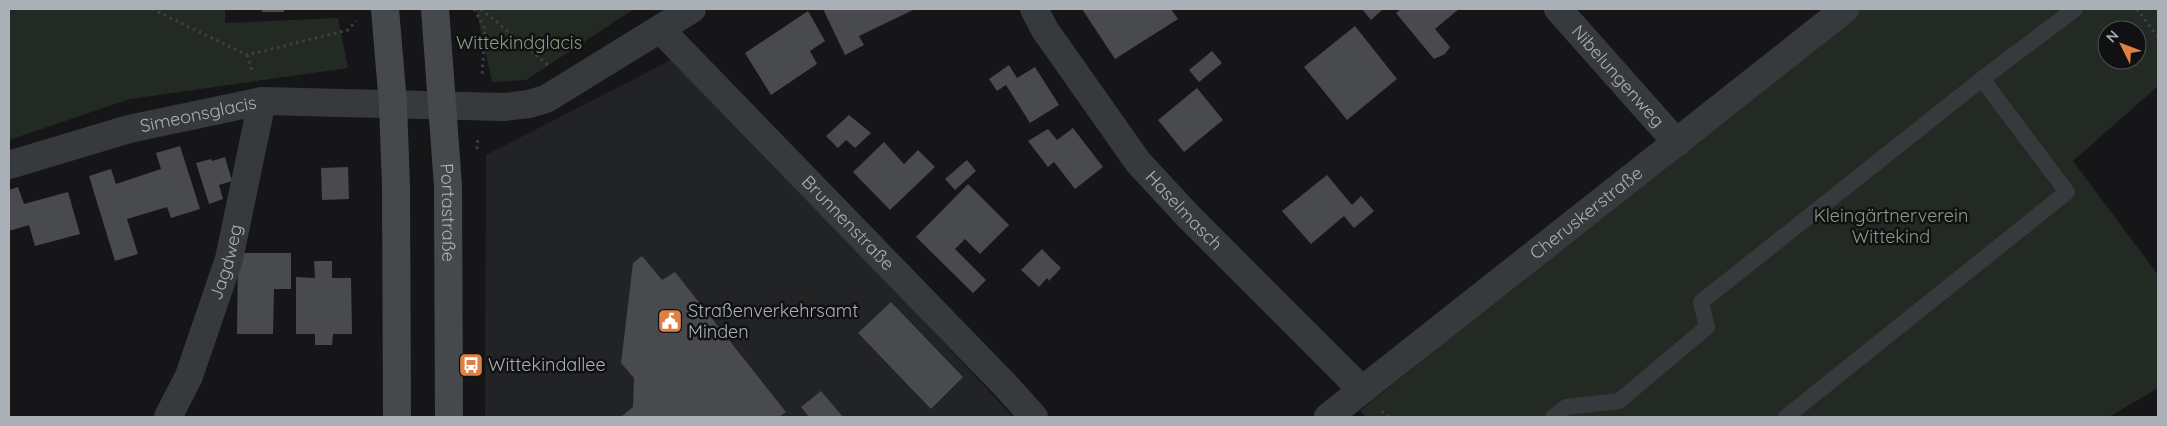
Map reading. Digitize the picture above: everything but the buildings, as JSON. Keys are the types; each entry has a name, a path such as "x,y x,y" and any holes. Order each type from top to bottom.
{"main road":[{"path":"385,9 396,186 397,417"},
{"name":"Portastraße","path":"435,9 449,211 449,417"}],"street":[{"path":"392,104 504,107 529,104 546,99 692,9"},
{"name":"Haselmasch","path":"1034,9 1045,30 1138,162 1195,223 1362,390"},
{"name":"Nibelungenweg","path":"1558,9 1677,143"},
{"name":"Cheruskerstraße","path":"1328,417 1846,9"},
{"name":"Brunnenstraße","path":"660,29 1034,417"},
{"name":"Simeonsglacis","path":"9,165 129,129 262,101 392,104"},
{"name":"Jagdweg","path":"168,417 189,376 229,259 262,101"}],"lane":[{"path":"1554,417 1566,407 1620,401 1706,327 1701,302 1982,79 2075,9"},
{"path":"1786,417 2067,192 1982,79"}],"path":[{"path":"152,9 247,55 348,30 358,19"},
{"path":"474,9 485,29 482,82"},
{"path":"481,9 571,84"},
{"path":"2137,9 2158,37"}],"shaded area":[{"path":"673,59 879,273 1013,417 485,417 486,155"}],"green space":[{"path":"9,9 225,9 225,23 338,18 348,68 130,99 9,140"},
{"name":"Wittekindglacis","path":"476,9 634,9 526,80 492,82"},
{"name":"Kleingärtnerverein Wittekind","path":"1856,9 2158,9 2158,86 2073,161 2158,275 2158,388 2109,417 1366,417 1360,411"}],"place":[{"name":"Straßenverkehrsamt Minden","path":"670,321"},
{"name":"Wittekindallee","path":"471,365"}]}
